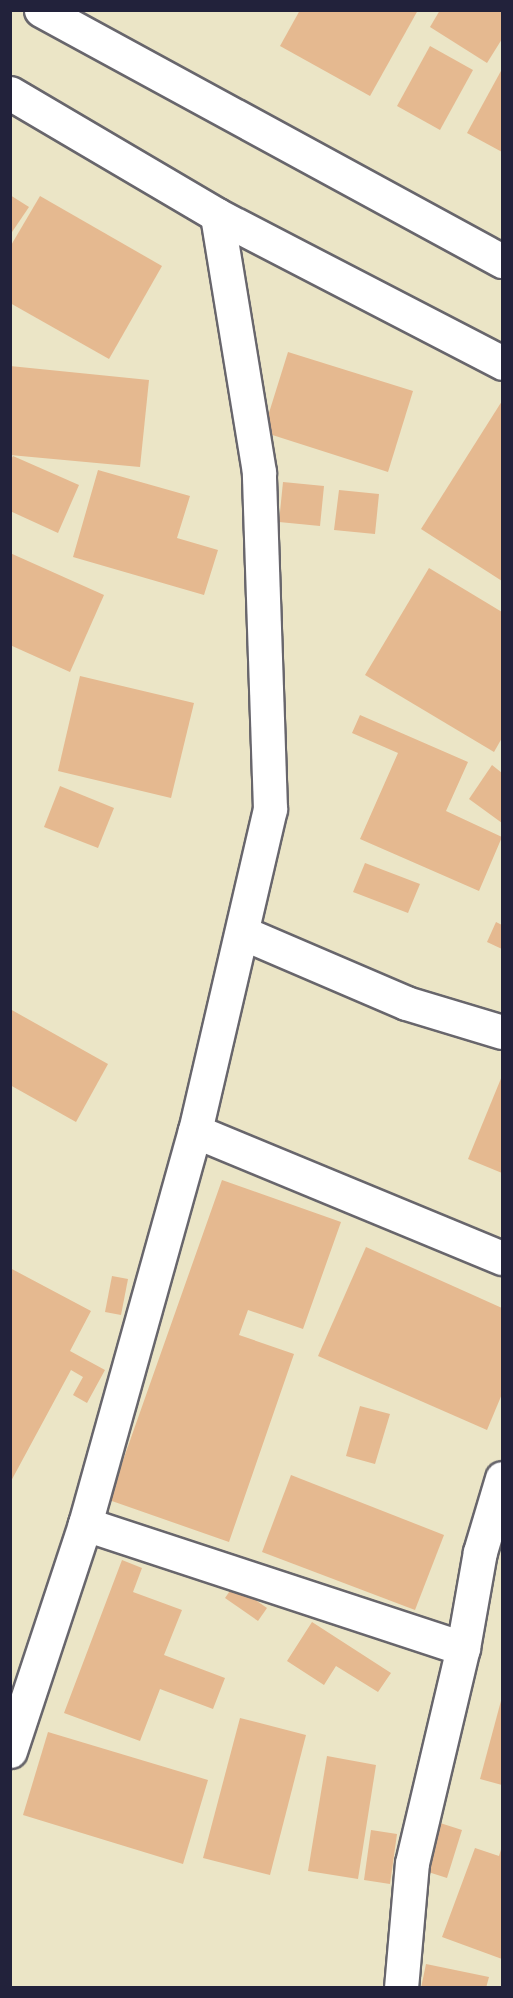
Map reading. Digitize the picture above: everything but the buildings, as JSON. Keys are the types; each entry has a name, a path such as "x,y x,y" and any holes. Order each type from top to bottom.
{"street":[{"path":"41,10 77,19 502,261"},
{"path":"10,93 217,215 502,363"},
{"path":"10,1751 85,1524 195,1131 243,933 270,809 260,472 217,215"},
{"path":"243,933 406,1003 502,1032"},
{"path":"195,1131 502,1258"},
{"path":"400,1988 412,1863 463,1648 480,1552 502,1478"},
{"path":"85,1524 463,1648"}]}
